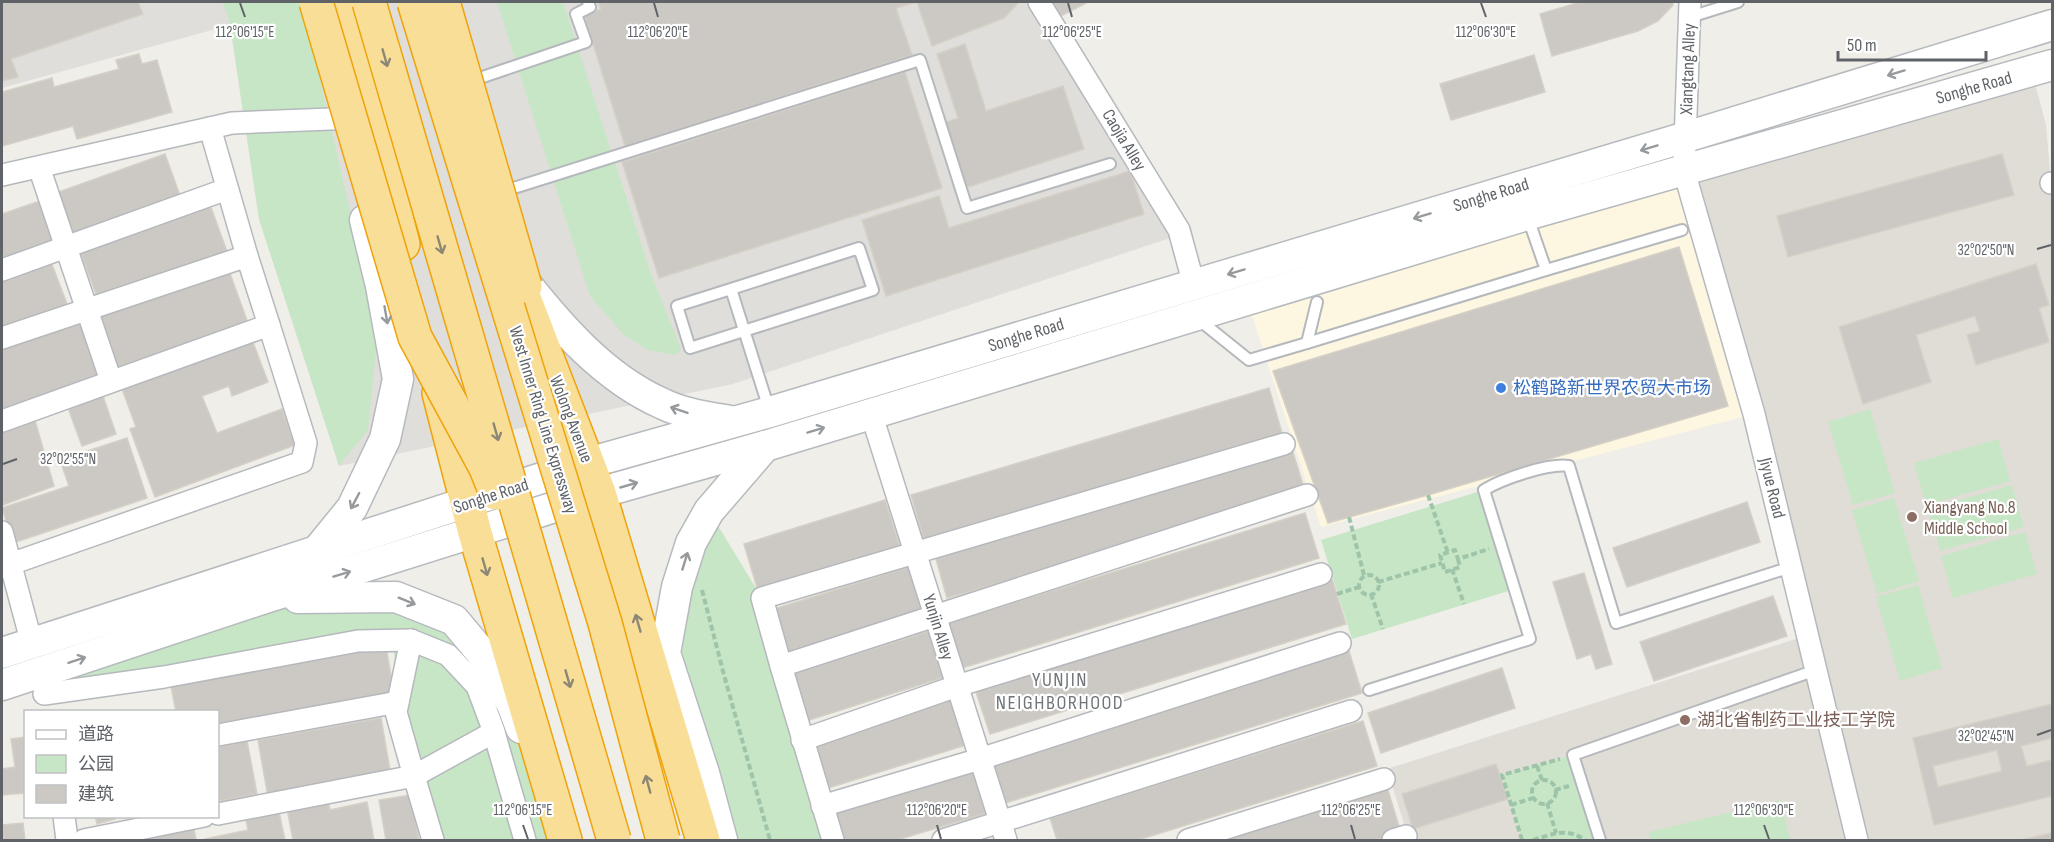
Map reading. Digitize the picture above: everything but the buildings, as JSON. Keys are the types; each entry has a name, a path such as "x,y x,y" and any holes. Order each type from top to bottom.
{"highway":[{"path":"316,2 415,337 486,468 556,638"},
{"path":"341,2 355,50 471,518 565,840"},
{"path":"369,2 614,840"},
{"name":"West Inner Ring Line Expressway","path":"414,2 605,622 663,840"},
{"name":"Wolong Avenue","path":"429,2 489,206 594,478 703,840"},
{"path":"443,2 530,305 551,452 605,622"}],"main road":[{"name":"Songhe Road","path":"2,685 44,693 265,598 471,518 594,478 736,422 2052,25"},
{"path":"317,551 352,508 385,439 398,379 381,286 356,181 355,50"},
{"name":"Songhe Road","path":"594,478 765,446 1527,215 2052,65"},
{"path":"489,206 508,261 558,322 610,373 639,393 665,405 691,414 736,422"},
{"path":"722,840 704,773 665,653 677,587 691,543 709,511 765,446"},
{"name":"Songhe Road","path":"2,653 317,551 471,518"},
{"path":"265,598 396,597 454,620 480,651 512,704 528,744 552,793"}],"street":[{"name":"Caojia Alley","path":"1039,2 1179,230 1194,285"},
{"name":"Xiangtang Alley","path":"1686,137 1690,9"},
{"path":"2,175 232,123 356,118"},
{"path":"6,565 302,462 306,443 210,128"},
{"name":"Jiyue Road","path":"1686,137 1684,171 1754,414 1857,840"},
{"path":"39,166 111,381"},
{"path":"2,270 228,189"},
{"path":"2,338 248,256"},
{"path":"2,421 269,325"},
{"name":"Yunjin Alley","path":"871,413 1003,831"},
{"path":"833,840 780,666 762,598 1284,444"},
{"path":"780,666 1307,495"},
{"path":"2,532 6,565 32,644"},
{"path":"802,740 957,686 1321,574"},
{"path":"411,640 396,712 433,840"},
{"path":"44,693 164,677 358,641 411,640 448,655 477,686 494,732 525,840"},
{"path":"822,806 980,759 1340,643"},
{"path":"219,735 398,702"},
{"path":"943,840 1003,831 1351,711"},
{"path":"219,814 414,776 494,732"},
{"path":"1188,840 1384,779"},
{"path":"64,818 68,840"},
{"path":"84,840 194,818"}],"lane":[{"path":"454,87 586,42 576,14 590,7 588,2"},
{"path":"1690,9 1738,2"},
{"path":"489,206 920,60 968,208 1110,164"},
{"path":"1527,215 1546,270"},
{"path":"1194,316 1249,360 1682,230"},
{"path":"859,248 873,290 690,348 677,306 732,288 859,248"},
{"path":"732,288 770,412"},
{"path":"1306,344 1317,303"},
{"path":"1369,690 1530,639 1484,490 1496,483 1558,464 1569,466 1616,622 1791,567"},
{"path":"1600,840 1573,755 1816,670"}],"path":[{"path":"1428,495 1448,553"},
{"path":"1349,517 1364,576"},
{"path":"1458,559 1501,545"},
{"path":"1455,550 1458,559 1460,567 1445,572 1440,555 1455,550"},
{"path":"1378,582 1442,563"},
{"path":"1452,569 1464,604"},
{"path":"1371,575 1378,582 1376,591 1371,594 1365,594 1359,587 1360,580 1364,576 1371,575"},
{"path":"702,587 770,840"},
{"path":"1337,594 1359,587"},
{"path":"1371,594 1383,629"},
{"path":"1522,840 1502,776 1573,755"},
{"path":"1537,766 1542,780"},
{"path":"1533,798 1533,787 1542,780"},
{"path":"1533,798 1547,803 1553,798 1555,790 1552,783 1542,780"},
{"path":"1511,805 1533,798"},
{"path":"1547,803 1556,833"},
{"path":"1533,840 1548,838 1556,833 1569,832 1585,840"}],"shaded area":[{"path":"2,2 1028,2 1176,236 733,384 339,466 259,219 230,25 2,88"},
{"name":"Xiangyang No.8 Middle School","path":"2032,72 2046,125 2052,194 2052,840 1409,840 1387,769 1802,637 1684,171"},
{"name":"松鹤路新世界农贸大市场","path":"1696,176 1754,414 1321,527 1247,300"}],"green space":[{"path":"223,2 302,2 378,332 368,430 339,466 259,219 230,24"},
{"path":"497,2 563,2 651,274 681,349 675,355 648,350 623,334 590,296"},
{"path":"1870,409 1895,493 1853,505 1828,422"},
{"path":"1998,439 2010,481 1926,505 1914,463"},
{"path":"2012,485 2024,527 1940,551 1928,509"},
{"path":"1484,490 1515,589 1352,639 1321,540"},
{"path":"1894,498 1919,581 1877,594 1852,510"},
{"path":"709,511 762,598 833,840 722,840 665,653"},
{"path":"2025,532 2037,574 1953,598 1941,556"},
{"path":"1918,585 1942,668 1900,681 1876,597"},
{"path":"396,597 480,651 565,840 433,840 398,702 393,640 44,694 41,672 265,598"},
{"path":"1573,755 1600,840 1522,840 1502,775"},
{"path":"1781,800 1790,840 1651,840 1649,832"}],"place":[{"name":"松鹤路新世界农贸大市场","path":"1501,388"},
{"name":"Xiangyang No.8 Middle School","path":"1912,517"},
{"name":"湖北省制药工业技工学院","path":"1685,720"}],"district":[{"name":"YUNJIN NEIGHBORHOOD","path":"1060,692"}]}
